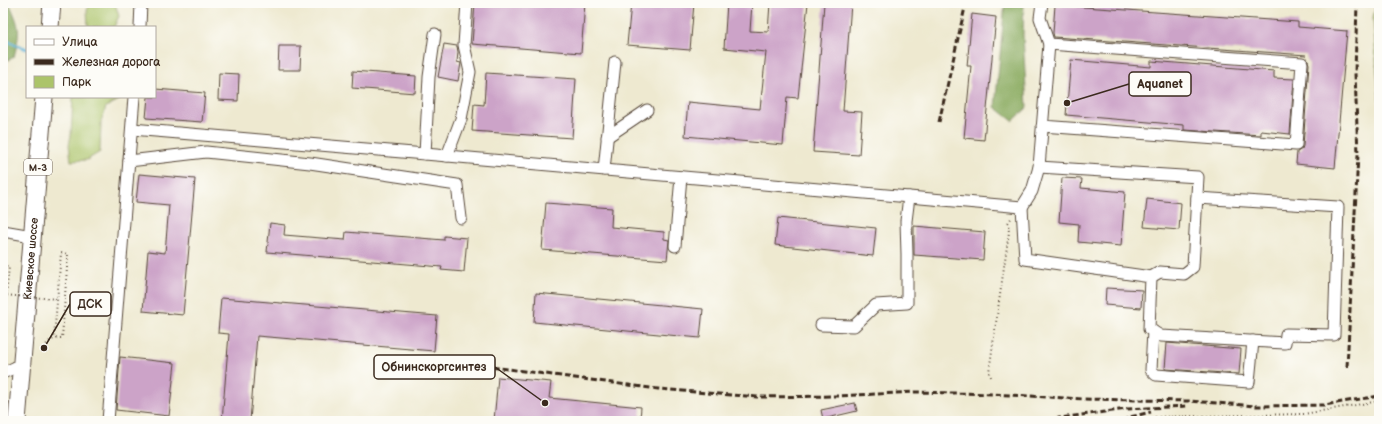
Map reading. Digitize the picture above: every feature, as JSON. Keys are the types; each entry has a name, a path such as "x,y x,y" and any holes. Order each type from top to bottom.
{"highway":[{"path":"50,26 52,3"},
{"name":"Киевское шоссе","path":"17,421 44,98"}],"street":[{"path":"140,26 141,3"},
{"path":"447,156 461,119 470,72 464,45 467,3"},
{"path":"1039,167 1198,177 1193,268 1184,274 1160,272 1151,276 1025,259 1020,207 1032,191 1039,167 1049,44 1040,18 1042,3"},
{"path":"425,154 429,77 435,34"},
{"path":"1042,126 1296,145 1302,62 1049,44"},
{"path":"604,170 614,62"},
{"path":"108,421 134,98"},
{"path":"608,137 647,110"},
{"path":"132,129 1020,207"},
{"path":"129,161 206,152 310,163 457,185 461,218"},
{"path":"675,246 681,177"},
{"path":"821,325 854,326 876,305 907,303 906,221 909,197"},
{"path":"1151,276 1149,329 1161,336 1285,343 1286,334 1334,335 1338,207 1197,198"},
{"path":"3,231 32,236"},
{"path":"1153,331 1151,370 1156,375 1249,382 1253,341"},
{"path":"3,373 22,364"}],"path":[{"path":"991,377 989,372 1009,232 1008,223 1020,207"},
{"path":"44,348 49,341 54,338 62,338 68,254 61,253 54,338"},
{"path":"3,265 9,267 3,326"},
{"path":"3,295 57,299"},
{"path":"1155,417 1304,414 1379,401"}],"green space":[{"path":"3,3 10,3 18,25 18,36 14,57 8,60 3,58"},
{"path":"91,3 115,3 119,16 114,26 88,26 87,10"},
{"path":"1005,3 1024,3 1023,35 1027,108 1013,121 995,107"},
{"path":"1376,3 1379,3 1379,100 1373,18"},
{"path":"73,98 120,98 106,107 101,122 100,152 87,160 71,161 69,145"}],"building":[{"path":"475,3 585,3 581,53 472,44"},
{"path":"631,3 694,3 690,50 627,45"},
{"path":"727,3 752,3 750,31 768,32 770,3 808,3 798,98 787,97 783,145 685,136 688,102 760,109 766,52 724,48"},
{"path":"824,3 851,3 843,111 862,112 859,155 813,152"},
{"path":"1055,5 1298,22 1298,27 1347,31 1335,168 1296,164 1297,152 1302,149 1303,146 1309,64 1306,55 1054,37"},
{"path":"972,14 996,17 984,140 964,138 971,66 967,66"},
{"path":"444,44 457,46 457,62 461,63 458,81 438,77"},
{"path":"279,46 301,46 300,70 278,70"},
{"path":"1071,60 1151,67 1151,61 1274,71 1274,78 1294,79 1290,134 1261,131 1261,135 1184,130 1184,125 1066,115"},
{"path":"353,71 416,76 415,93 352,88"},
{"path":"219,73 239,74 238,101 218,100"},
{"path":"486,73 576,79 572,138 472,131 474,104 484,105"},
{"path":"156,89 205,93 202,122 146,118 148,98 156,98"},
{"path":"139,174 195,179 183,315 143,311 148,251 165,253 169,205 136,202"},
{"path":"1062,178 1082,179 1081,188 1125,192 1121,246 1078,242 1079,224 1059,222"},
{"path":"1147,199 1181,203 1179,230 1144,227"},
{"path":"546,203 612,208 611,227 664,232 664,239 669,240 667,260 542,250"},
{"path":"778,218 876,228 873,256 775,245"},
{"path":"270,223 285,225 284,235 345,240 346,232 444,240 444,236 467,238 464,272 441,270 442,267 267,252"},
{"path":"914,226 985,232 983,260 914,255"},
{"path":"1106,288 1142,290 1141,308 1105,305"},
{"path":"536,293 703,309 700,338 534,322"},
{"path":"221,298 437,316 434,351 257,336 250,421 222,421 229,334 218,333"},
{"path":"1167,343 1241,349 1239,374 1165,369"},
{"path":"120,357 175,363 169,416 116,410"},
{"path":"498,377 551,382 549,398 641,407 640,421 494,421"},
{"path":"855,403 857,411 823,419 821,410"}],"waterway":[{"path":"3,38 26,49"}],"railway":[{"path":"939,122 966,3"},
{"path":"1347,367 1358,155 1355,73 1357,3"},
{"path":"430,361 508,369 658,389 757,397 837,396 916,392 1084,399 1189,401 1257,406 1324,405 1379,396"},
{"path":"1037,421 1127,409 1188,406"},
{"path":"1123,421 1130,417 1151,412"}],"place":[{"name":"Aquanet","path":"1067,103"},
{"name":"ДСК","path":"44,348"},
{"name":"Обнинскоргсинтез","path":"545,403"}]}
